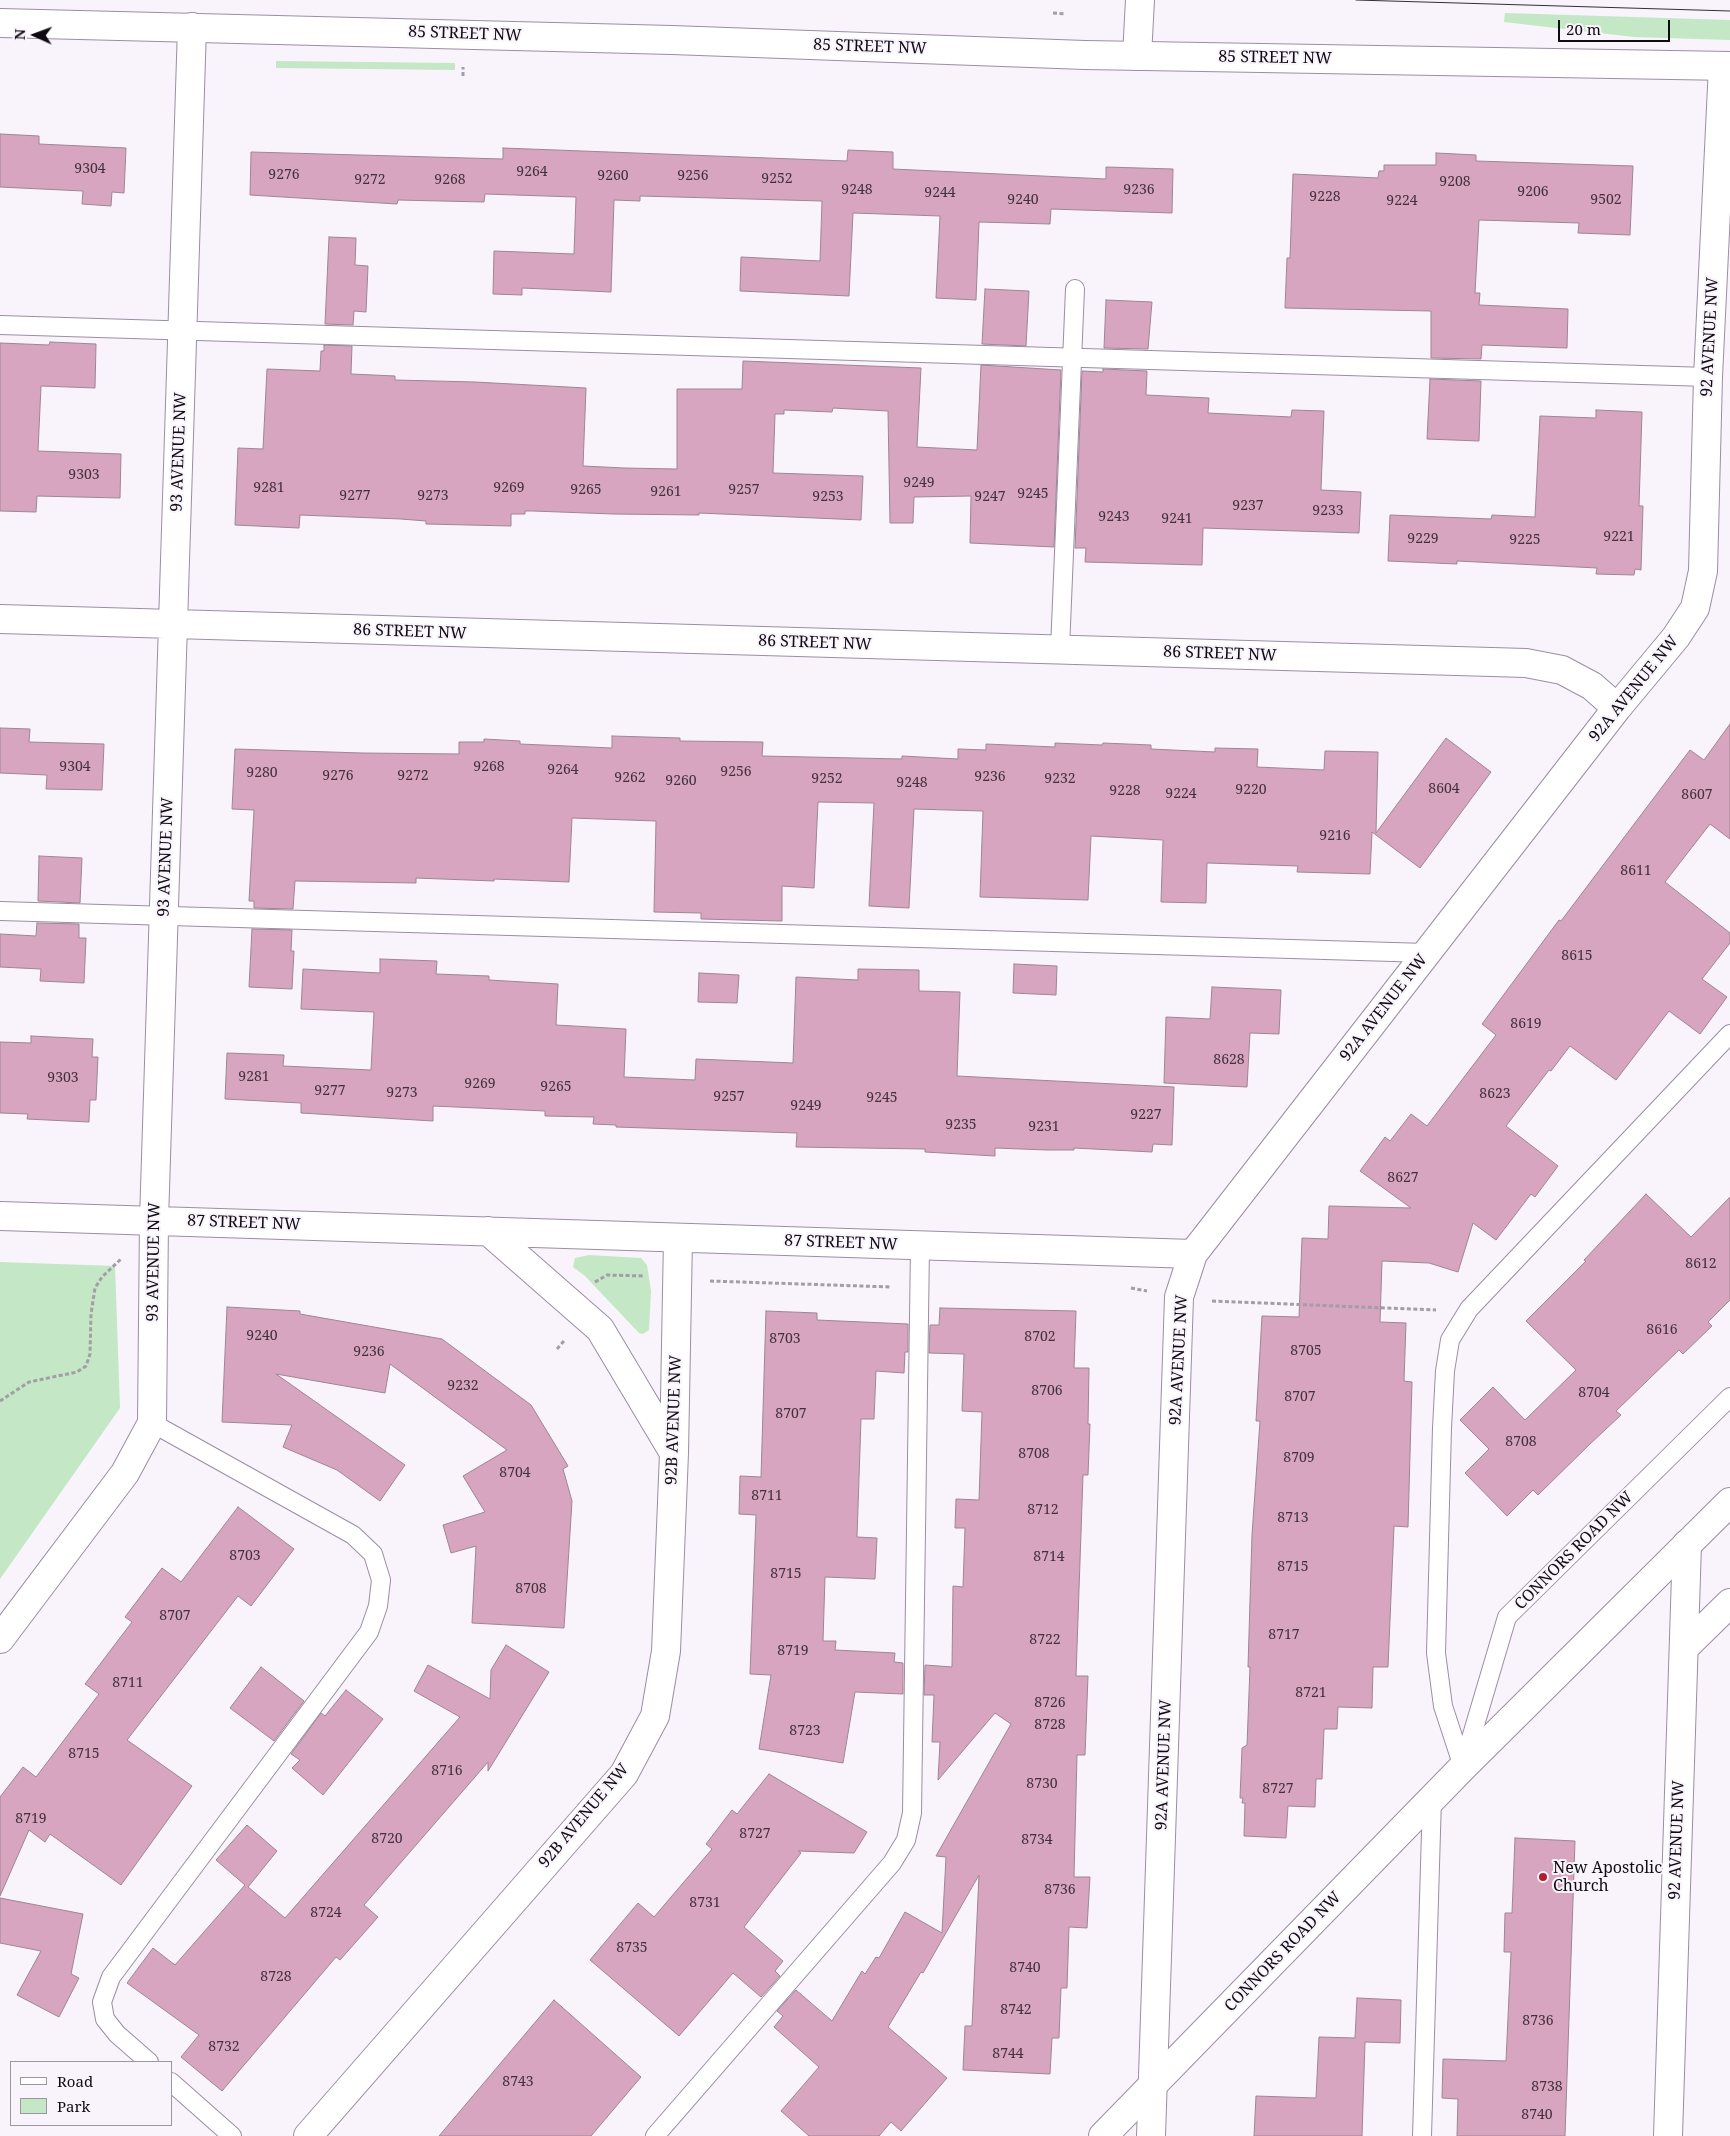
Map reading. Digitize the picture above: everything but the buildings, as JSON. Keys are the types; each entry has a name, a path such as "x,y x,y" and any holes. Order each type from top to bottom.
{"street":[{"path":"1137,56 1140,0"},
{"name":"85 STREET NW","path":"3,22 1137,56 1726,66"},
{"name":"93 AVENUE NW","path":"0,1639 125,1473 152,1423 154,1220 192,27"},
{"name":"92 AVENUE NW","path":"1694,608 1703,571 1708,377 1726,66"},
{"name":"92A AVENUE NW","path":"1151,2136 1179,1298 1193,1254 1617,708 1676,637 1694,608"},
{"name":"86 STREET NW","path":"0,619 1526,663 1562,670 1592,686 1617,708"},
{"name":"87 STREET NW","path":"0,1216 1193,1254"},
{"path":"488,1231 600,1329 674,1453"},
{"name":"92B AVENUE NW","path":"308,2136 624,1774 655,1716 666,1651 674,1453 678,1238"},
{"name":"CONNORS ROAD NW","path":"1103,2136 1432,1798 1730,1502"},
{"name":"92 AVENUE NW","path":"1668,2136 1687,1544"},
{"path":"1684,1648 1730,1603"}],"lane":[{"path":"1060,649 1075,289"},
{"path":"0,325 1708,377"},
{"path":"0,912 1427,953"},
{"path":"1463,1767 1443,1706 1436,1653 1446,1371 1450,1340 1469,1309 1730,1034"},
{"path":"655,2136 892,1863 906,1840 912,1813 920,1246"},
{"name":"CONNORS ROAD NW","path":"1463,1767 1507,1617 1730,1397"},
{"path":"148,2061 117,2034 105,2019 102,2002 110,1977 369,1632 378,1606 381,1580 373,1554 353,1535 152,1423"},
{"path":"1422,2136 1432,1798"},
{"path":"172,2083 232,2136"}],"path":[{"path":"1053,13 1066,14"},
{"path":"0,1401 29,1382 77,1372 86,1366 90,1354 91,1314 95,1288 102,1277 128,1254"},
{"path":"557,1349 570,1336 576,1308 597,1279 607,1275 722,1282 907,1288 920,1277"},
{"path":"1126,1286 1179,1298 1229,1302 1436,1310 1469,1309"}],"green space":[{"path":"1505,13 1730,20 1730,40 1634,37 1504,22"},
{"path":"276,61 455,63 455,70 276,68"},
{"path":"589,1255 641,1258 647,1265 651,1291 649,1330 643,1334 639,1333 585,1276 573,1267 575,1258"},
{"path":"0,1262 115,1266 120,1408 0,1579"}],"tram line":[{"path":"1356,0 1730,11"}],"place":[{"name":"New Apostolic Church","path":"1543,1877"}]}
